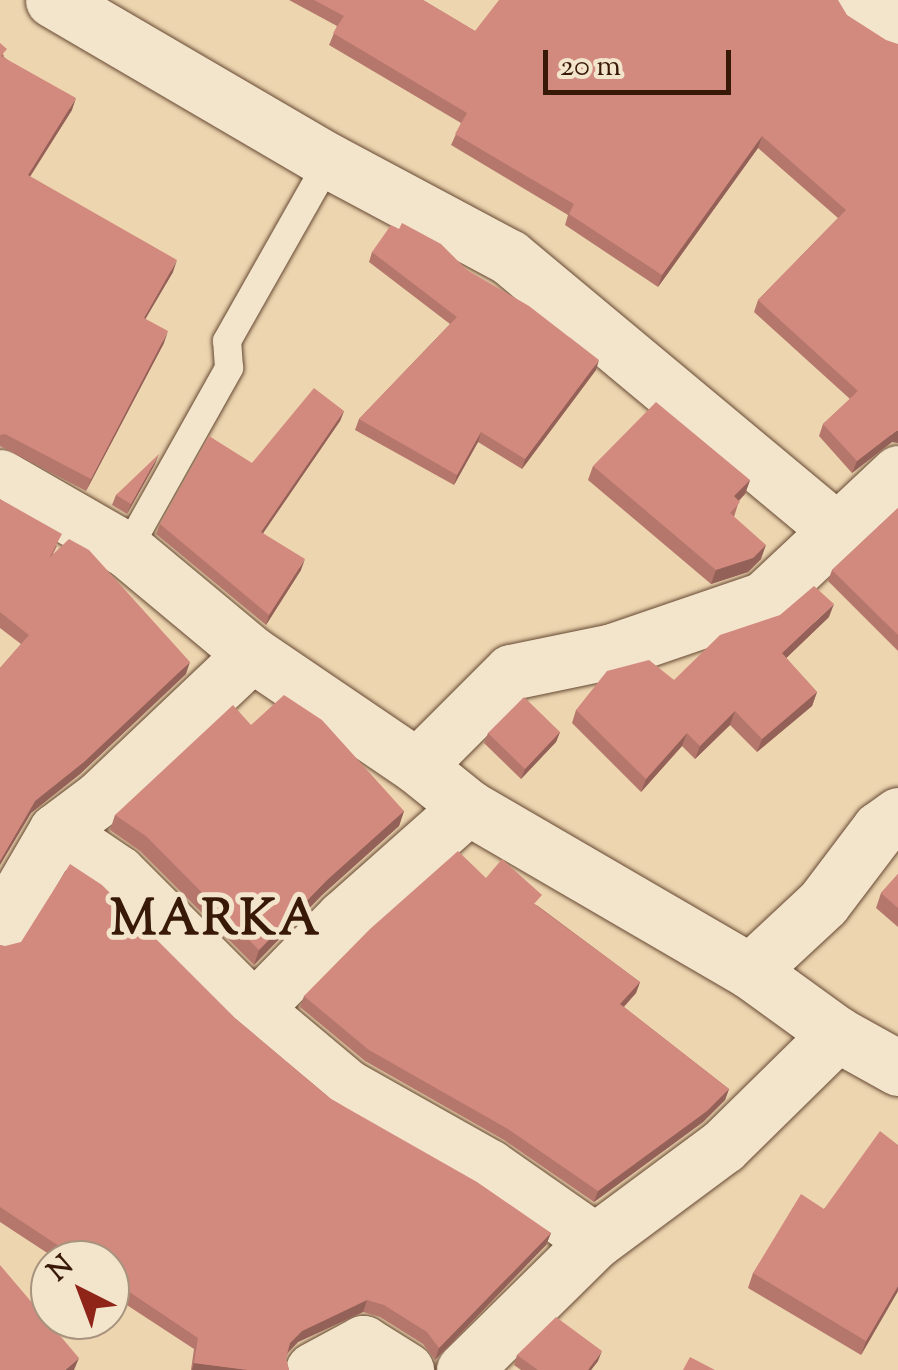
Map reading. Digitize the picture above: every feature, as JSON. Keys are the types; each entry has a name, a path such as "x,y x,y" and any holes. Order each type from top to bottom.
{"street":[{"path":"52,0 329,160 508,256 838,531"},
{"path":"860,0 898,25"},
{"path":"417,766 510,672 612,651 764,599 898,473"},
{"path":"0,477 127,550 252,654 417,766 468,807 750,971 837,1034 898,1068"},
{"path":"0,927 56,830 100,798 252,654"},
{"path":"254,1009 344,917 468,807"},
{"path":"750,971 822,903 880,829 898,815"},
{"path":"56,830 118,873 254,1009 347,1086 489,1167 595,1241"},
{"path":"464,1370 595,1241 723,1146 837,1034"},
{"path":"314,1370 363,1343 406,1370"}],"lane":[{"path":"127,550 229,368 226,341 329,160"}],"building":[{"path":"314,0 423,0 475,31 499,0 838,0 847,15 898,44 898,431 857,461 823,424 858,391 758,300 846,210 762,136 662,275 569,214 574,204 455,134 467,113 333,33 344,16"},
{"path":"0,43 7,49 1,56 76,98 28,175 177,260 144,318 168,331 91,479 5,434 0,435"},
{"path":"402,223 441,244 467,270 529,306 599,360 525,459 481,432 457,475 359,419 457,317 372,252 391,225 399,229"},
{"path":"314,388 344,411 261,532 305,559 269,615 160,524 209,436 252,463"},
{"path":"656,402 750,480 734,496 740,502 730,513 766,545 753,558 716,570 593,466"},
{"path":"159,454 131,504 116,495"},
{"path":"0,499 62,534 49,558 69,539 89,550 190,662 84,762 35,801 0,861 0,668 29,635 0,612"},
{"path":"898,508 898,635 832,570"},
{"path":"814,586 834,604 782,653 817,692 762,739 735,711 700,746 687,733 646,779 576,710 607,671 649,660 674,680 720,635 780,615"},
{"path":"284,695 322,720 404,811 327,880 259,950 146,836 115,815 233,705 251,725"},
{"path":"524,697 560,732 525,769 488,733"},
{"path":"458,851 486,878 502,859 542,895 534,904 640,982 620,1004 729,1089 707,1111 598,1191 508,1129 369,1050 304,996 370,929"},
{"path":"70,864 102,885 236,1019 331,1099 477,1182 551,1233 439,1348 427,1332 384,1305 367,1300 302,1331 290,1343 286,1358 289,1370 248,1370 194,1363 198,1338 130,1292 130,1240 50,1240 0,1207 0,945 21,942"},
{"path":"898,874 898,908 881,893"},
{"path":"880,1131 898,1145 898,1286 866,1341 753,1273 801,1194 824,1209"},
{"path":"0,1265 30,1300 30,1340 64,1340 79,1358 65,1370 0,1370"},
{"path":"556,1317 602,1351 588,1370 538,1370 517,1355"},
{"path":"690,1357 715,1370 683,1370"}],"district":[{"name":"MARKA","path":"216,923"}]}
